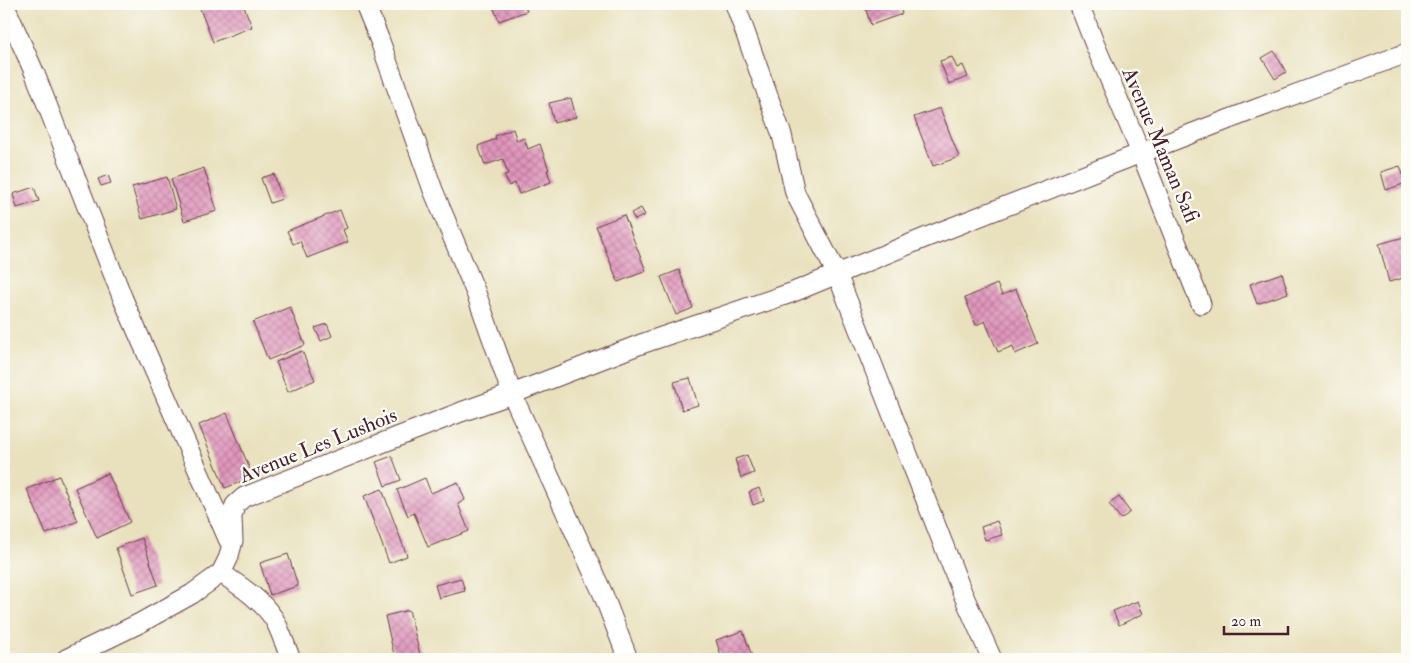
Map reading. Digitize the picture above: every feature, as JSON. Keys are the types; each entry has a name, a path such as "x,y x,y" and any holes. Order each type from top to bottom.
{"street":[{"path":"4,4 35,74 124,299 232,547"},
{"path":"365,4 384,50 433,190 476,293 512,394 603,594 628,659"},
{"path":"735,4 782,135 795,192 837,274 962,592 992,659"},
{"name":"Avenue Maman Safi","path":"1079,4 1142,153 1201,304"},
{"name":"Avenue Les Lushois","path":"221,573 232,547 232,517 235,505 244,497 640,344 791,293 927,237 1142,153 1407,53"},
{"path":"66,659 140,623 192,594 221,573 260,602 274,620 290,659"}],"building":[{"path":"198,4 243,4 252,27 213,42"},
{"path":"492,4 524,4 527,11 499,21"},
{"path":"864,4 899,4 902,14 871,25"},
{"path":"1274,51 1286,72 1275,79 1262,58"},
{"path":"952,57 957,68 963,65 968,77 949,84 940,61"},
{"path":"571,98 576,117 554,123 549,103"},
{"path":"940,108 959,157 933,166 914,117"},
{"path":"513,129 517,141 524,138 528,149 540,144 551,182 519,194 515,183 509,186 504,175 508,174 503,159 485,165 478,146 496,139 495,136"},
{"path":"1400,166 1406,183 1386,190 1381,172"},
{"path":"204,168 217,211 184,221 171,179"},
{"path":"274,174 282,199 270,203 261,178"},
{"path":"108,175 111,183 101,186 98,179"},
{"path":"167,177 176,209 142,219 132,187"},
{"path":"34,187 39,201 17,208 13,194"},
{"path":"641,208 645,215 635,220 631,213"},
{"path":"340,210 347,228 343,230 348,242 307,258 300,241 293,244 287,231"},
{"path":"624,215 646,271 618,282 596,226"},
{"path":"1404,237 1407,249 1407,277 1389,282 1379,244"},
{"path":"679,270 693,308 676,315 661,277"},
{"path":"1282,273 1288,293 1257,304 1250,284"},
{"path":"997,284 1002,295 1016,289 1038,344 1015,354 1013,346 998,352 985,321 976,325 965,298"},
{"path":"290,307 305,345 268,360 253,322"},
{"path":"327,324 332,336 321,341 315,328"},
{"path":"302,351 315,380 288,392 276,362"},
{"path":"690,378 698,405 682,410 674,382"},
{"path":"227,413 253,477 225,488 199,425"},
{"path":"747,455 754,473 741,478 735,459"},
{"path":"392,456 401,480 385,486 376,462"},
{"path":"108,473 130,522 97,538 75,488"},
{"path":"59,476 78,521 46,534 27,489"},
{"path":"425,478 431,493 458,482 465,500 458,504 469,531 428,547 414,513 408,516 397,490"},
{"path":"759,488 764,501 753,505 749,492"},
{"path":"382,489 407,556 389,563 364,496"},
{"path":"1119,497 1130,512 1121,519 1109,504"},
{"path":"997,521 1002,535 985,540 981,527"},
{"path":"142,538 158,585 132,594 116,548"},
{"path":"288,554 298,586 270,595 260,563"},
{"path":"461,578 465,591 439,598 435,585"},
{"path":"1138,601 1143,614 1119,625 1113,611"},
{"path":"409,610 421,659 395,659 385,616"},
{"path":"743,631 753,659 722,659 716,640"}]}
